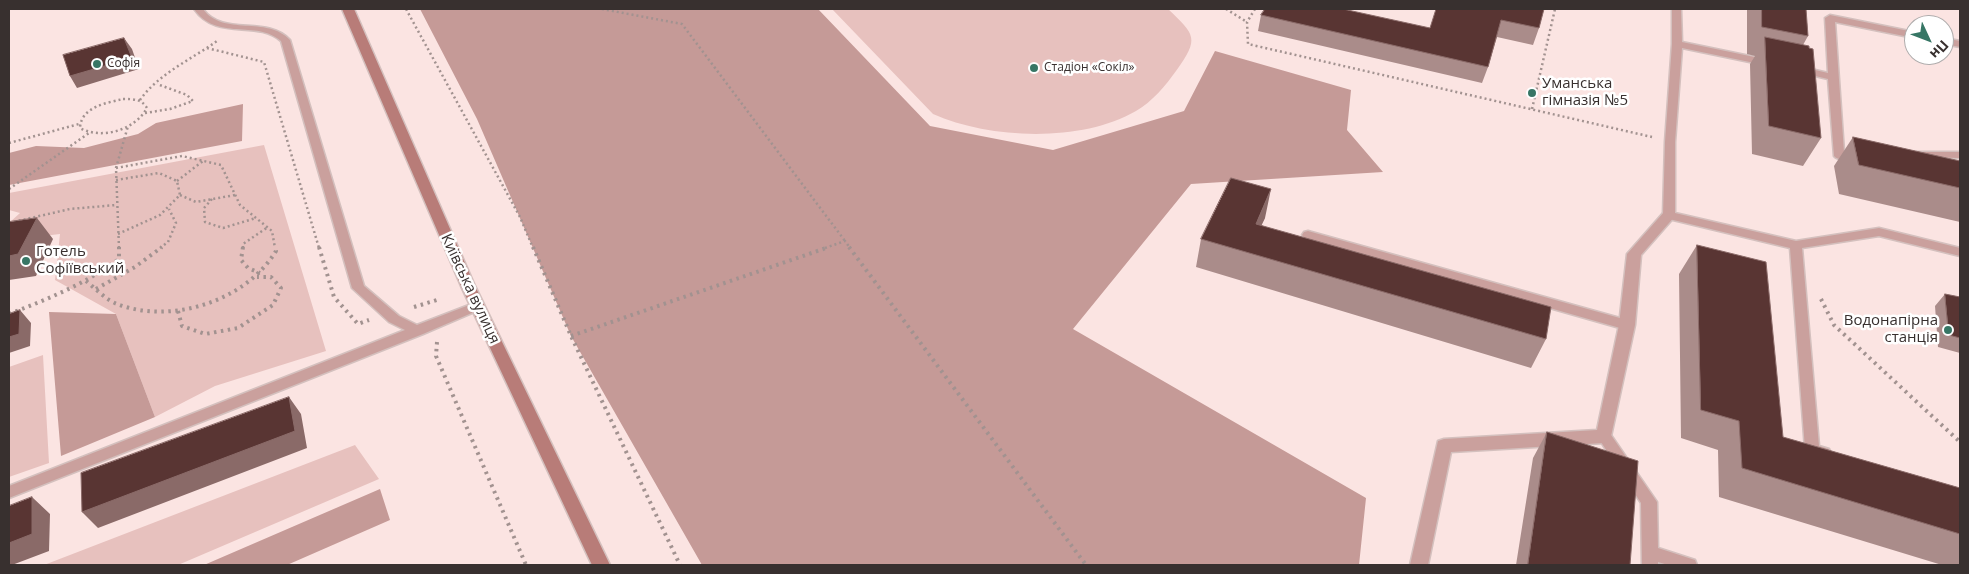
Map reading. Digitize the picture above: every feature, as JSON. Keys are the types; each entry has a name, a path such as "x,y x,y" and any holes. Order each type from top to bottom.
{"main road":[{"name":"Київська вулиця","path":"348,9 477,306 601,565"}],"street":[{"path":"1419,565 1444,446 1604,436 1627,325 1634,254 1669,215"}],"lane":[{"path":"199,9 201,14 214,23 276,33 285,40 358,288 394,319 418,330"},
{"path":"1676,9 1677,44 1670,142 1669,215 1796,245 1879,232 1960,252"},
{"path":"1867,155 1838,156 1830,18 1904,33"},
{"path":"1677,44 1833,76"},
{"path":"1904,155 1960,155"},
{"path":"1308,235 1627,325"},
{"path":"1796,245 1812,449 1840,458"},
{"path":"9,492 477,306"},
{"path":"1604,436 1649,502 1650,559 1689,565"}],"path":[{"path":"406,9 520,217 571,336 680,565"},
{"path":"602,9 682,24 1086,565"},
{"path":"1226,9 1247,22"},
{"path":"1255,9 1247,22 1248,44 1670,142"},
{"path":"1532,110 1555,9"},
{"path":"140,100 142,95 156,84 238,26"},
{"path":"80,124 84,131 90,133 108,132 128,126 145,113 170,109 193,101 187,95 156,84"},
{"path":"9,143 80,124 86,114 104,104 124,100 140,100 145,103 147,108 145,113"},
{"path":"9,314 41,302 102,273 119,259 116,168 128,126"},
{"path":"9,189 90,133"},
{"path":"86,281 115,304 154,313 178,312 207,304 256,277 267,266 276,251 272,231 240,205 221,165 182,156 116,168"},
{"path":"177,181 203,161"},
{"path":"116,180 159,173 177,181"},
{"path":"118,234 150,221 170,209 180,195 177,181"},
{"path":"180,195 196,202 236,195"},
{"path":"212,199 204,208 205,222 223,228 256,218"},
{"path":"9,223 70,209 116,205"},
{"path":"96,289 135,267 168,242 176,224 170,209"},
{"path":"260,273 248,268 241,260 243,244 268,227"},
{"path":"571,336 845,240"},
{"path":"178,312 182,326 205,334 238,328 272,305 281,288 271,277 256,277"},
{"path":"1821,298 1834,325 1960,442"}],"shaded area":[{"path":"420,9 818,9 930,126 1053,150 1184,111 1215,51 1351,90 1347,130 1383,172 1191,184 1073,329 1366,498 1359,565 702,565 571,336 477,119"},
{"name":"Стадіон «Сокіл»","path":"832,9 1168,9 1189,31 1191,44 1184,60 1168,82 1153,98 1136,111 1114,121 1062,133 1007,132 981,129 933,114"},
{"path":"243,104 242,141 9,185 9,153 36,146 84,148 138,134 156,123"},
{"path":"264,145 326,351 215,386 155,417 116,314 55,280 60,234 9,240 9,223 20,213 9,210 9,193"},
{"path":"49,312 116,314 155,417 61,456"},
{"path":"43,355 49,463 9,477 9,367"},
{"path":"355,445 379,479 178,565 44,565"},
{"path":"380,489 390,520 287,565 204,565"}],"building":[{"path":"1265,9 1343,9 1430,28 1436,9 1544,9 1539,28 1501,20 1488,67 1261,15"},
{"path":"1762,9 1806,9 1808,36 1762,27"},
{"path":"1765,37 1809,46 1809,48 1813,49 1821,138 1769,126"},
{"path":"124,38 132,58 70,76 63,55"},
{"path":"1853,137 1960,161 1960,188 1859,165"},
{"path":"1231,178 1271,189 1256,224 1551,307 1546,339 1201,239"},
{"path":"37,218 18,254 9,256 9,222"},
{"path":"1697,245 1766,262 1783,437 1960,488 1960,534 1742,468 1739,421 1701,410"},
{"path":"1945,294 1960,297 1960,338 1949,335"},
{"path":"20,310 19,334 9,337 9,314"},
{"path":"289,397 295,431 82,512 81,473"},
{"path":"1547,432 1638,461 1630,565 1528,565"},
{"path":"32,497 32,534 9,543 9,506"}],"place":[{"name":"Софія","path":"97,64"},
{"name":"Стадіон «Сокіл»","path":"1034,68"},
{"name":"Уманська гімназія №5","path":"1532,93"},
{"name":"Готель Софіївський","path":"26,261"},
{"name":"Водонапірна станція","path":"1948,330"}]}
